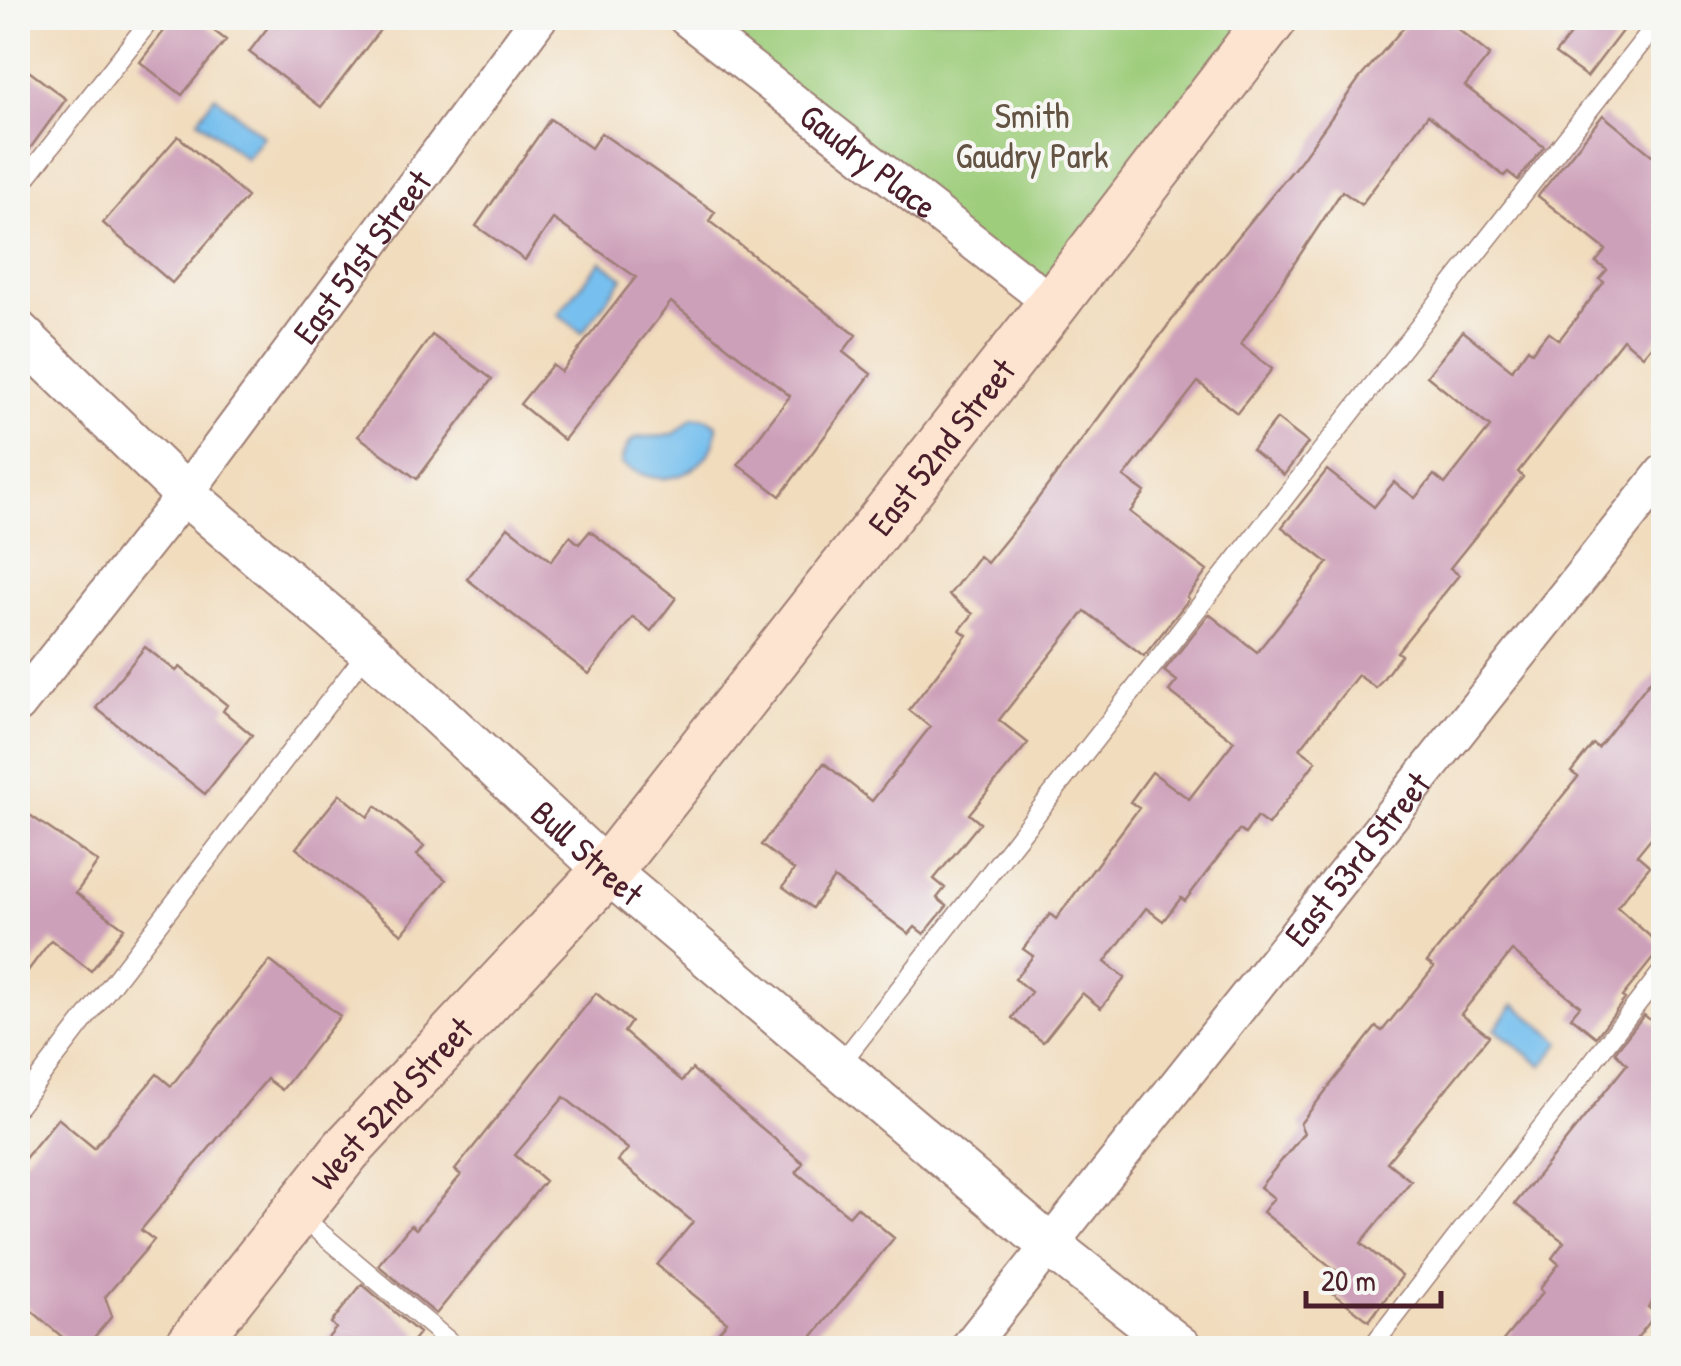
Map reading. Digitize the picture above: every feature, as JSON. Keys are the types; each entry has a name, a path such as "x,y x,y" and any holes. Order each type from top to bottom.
{"main road":[{"name":"East 52nd Street","path":"607,871 1053,304 1272,18"},
{"name":"West 52nd Street","path":"189,1348 346,1150 607,871"}],"street":[{"name":"East 51st Street","path":"18,705 185,494 539,18"},
{"name":"Gaudry Place","path":"686,18 1053,304"},
{"name":"Bull Street","path":"18,332 185,494 369,650 607,871 1048,1244 1181,1348"},
{"name":"East 53rd Street","path":"968,1348 1664,472"}],"lane":[{"path":"18,188 152,18"},
{"path":"838,1067 1662,18"},
{"path":"18,1106 369,650"},
{"path":"1370,1348 1664,969"},
{"path":"297,1212 458,1348"}],"green space":[{"name":"Smith Gaudry Park","path":"686,18 1272,18 1053,304"}],"water":[{"path":"215,96 263,136 246,159 198,120"},
{"path":"601,261 623,278 582,333 558,314"},
{"path":"693,418 706,418 717,425 709,453 695,467 677,476 661,478 621,464 629,443 635,439 673,434"},
{"path":"1514,1004 1561,1042 1542,1066 1495,1029"}],"building":[{"path":"174,18 197,18 226,40 182,95 140,62"},
{"path":"275,18 389,18 321,107 249,52"},
{"path":"1412,18 1444,18 1490,55 1465,86 1544,147 1518,180 1508,172 1504,176 1428,115 1361,205 1342,191 1241,344 1272,369 1237,413 1198,382 1124,477 1145,492 1130,512 1207,571 1189,599 1144,656 1085,611 999,720 1028,743 969,814 980,823 934,879 945,888 937,898 947,906 924,934 915,927 909,934 834,878 812,908 783,887 794,870 761,845 824,763 872,801 930,727 909,710 967,635 960,630 973,614 949,595 979,556 987,563 1018,525 1196,288 1301,160 1359,79"},
{"path":"1583,18 1632,18 1587,77 1555,54"},
{"path":"18,63 66,99 18,165"},
{"path":"1603,115 1664,165 1664,330 1643,356 1623,339 1518,472 1523,477 1450,568 1459,575 1397,652 1401,655 1376,688 1358,675 1300,749 1316,761 1268,825 1257,817 1245,834 1239,830 1185,901 1181,898 1163,921 1146,908 1105,962 1125,978 1101,1008 1082,993 1043,1042 1012,1018 1031,992 1015,979 1033,956 1023,949 1050,914 1056,919 1139,808 1130,802 1152,772 1189,799 1234,741 1169,691 1177,681 1164,671 1209,614 1257,652 1328,563 1282,527 1327,470 1374,507 1394,482 1415,498 1434,475 1445,484 1490,427 1427,376 1463,331 1512,370 1528,348 1532,352 1548,332 1559,340 1604,282 1599,279 1607,270 1596,262 1606,250 1538,196"},
{"path":"550,119 591,148 601,133 715,212 709,221 856,335 843,352 871,374 780,496 738,464 790,396 671,302 564,440 520,404 552,365 561,372 636,277 553,219 525,260 476,226"},
{"path":"178,136 247,197 172,283 103,223"},
{"path":"432,335 492,379 417,479 358,436"},
{"path":"1277,419 1308,443 1284,475 1252,450"},
{"path":"508,527 551,561 570,536 579,544 590,531 676,598 651,631 633,617 589,674 467,579"},
{"path":"145,647 176,671 180,667 227,705 223,711 252,735 205,794 96,708"},
{"path":"1664,663 1664,822 1637,855 1650,866 1617,907 1662,947 1596,1037 1571,1017 1580,1006 1512,951 1461,1014 1489,1036 1387,1162 1411,1181 1361,1243 1402,1276 1369,1321 1324,1286 1336,1271 1263,1212 1274,1198 1260,1187 1304,1133 1300,1124 1338,1075 1376,1027 1382,1031 1434,967 1427,962 1578,777 1571,772 1593,744 1598,748"},
{"path":"340,794 368,817 376,806 424,846 417,855 446,880 402,934 296,848"},
{"path":"18,807 98,862 76,893 124,928 91,971 51,940 18,984"},
{"path":"270,961 340,1016 282,1090 267,1079 141,1230 154,1240 105,1297 112,1316 85,1348 75,1348 18,1299 18,1167 58,1118 94,1148 157,1074 171,1086"},
{"path":"596,993 631,1022 624,1032 682,1081 692,1069 803,1163 796,1172 849,1216 857,1207 894,1238 803,1348 705,1348 727,1322 657,1265 693,1222 618,1161 628,1149 564,1097 515,1155 545,1181 436,1314 378,1265 411,1225 416,1229 461,1175 455,1170"},
{"path":"1644,1015 1658,1026 1664,1018 1664,1286 1648,1307 1656,1314 1629,1348 1497,1348 1543,1292 1540,1289 1559,1264 1552,1258 1564,1242 1515,1204 1627,1064 1615,1052"},
{"path":"362,1284 419,1333 407,1348 320,1348 336,1328 331,1323"}]}
